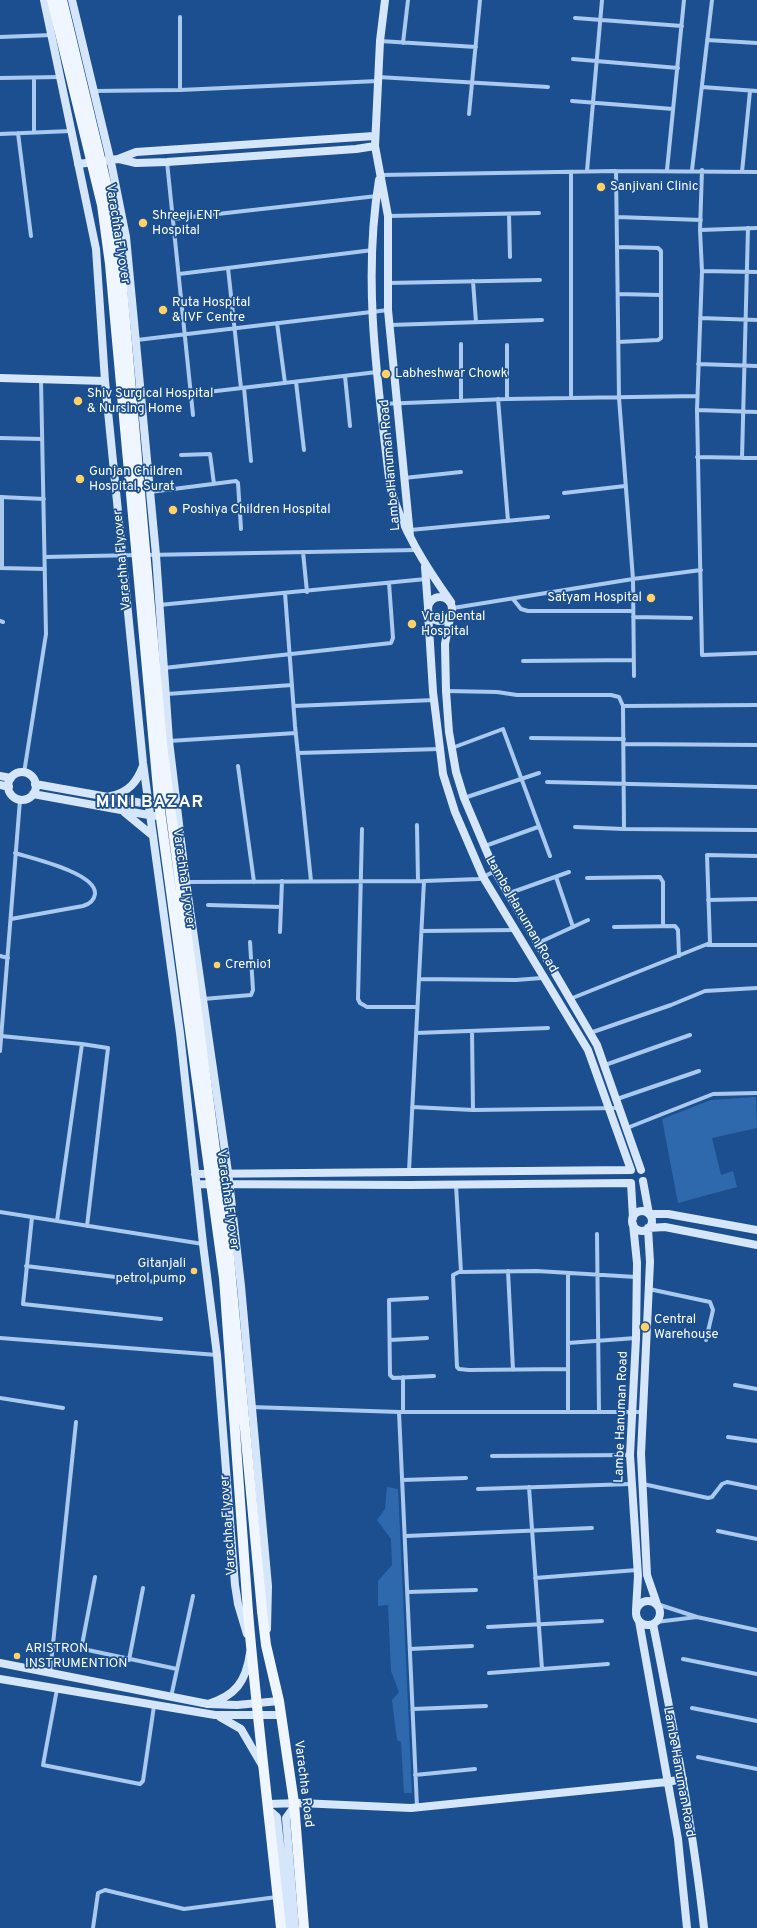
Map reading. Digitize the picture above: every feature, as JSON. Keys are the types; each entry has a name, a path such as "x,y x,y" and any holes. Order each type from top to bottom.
{"main road":[{"name":"Varachha Flyover","path":"52,0 102,205 110,264 160,811 224,1278 256,1704 281,1928"},
{"name":"Varachha Flyover","path":"62,0 111,204 120,264 162,745 229,1257 266,1645"},
{"name":"Varachha Road","path":"266,1645 279,1701 294,1805 304,1928"}],"street":[{"path":"44,0 96,249 105,381 148,804 180,1033 203,1244 217,1355 235,1585 238,1604 251,1646 245,1673 236,1688 222,1700 208,1704"},
{"path":"72,0 93,91 114,160 126,237 137,340 156,555 167,694 169,741 202,999 230,1184 241,1286 268,1586 266,1645"},
{"name":"Lambe Hanuman Road","path":"385,0 380,41 374,136 388,216 388,310 410,533"},
{"path":"403,43 408,0"},
{"path":"469,114 480,0"},
{"path":"587,171 602,0"},
{"path":"667,170 684,0"},
{"path":"692,170 712,0"},
{"path":"180,17 180,90"},
{"path":"575,18 682,26"},
{"path":"0,37 52,35"},
{"path":"707,40 757,43"},
{"path":"380,41 476,46"},
{"path":"573,59 678,68"},
{"path":"0,78 60,77"},
{"path":"34,78 34,132"},
{"path":"93,91 180,90 378,79 548,86"},
{"path":"702,87 757,91"},
{"path":"742,172 750,90"},
{"path":"572,101 673,109"},
{"path":"0,134 72,131"},
{"path":"18,133 31,236"},
{"path":"78,164 114,160 136,152 374,136"},
{"path":"114,160 136,163 167,162 356,149 375,146"},
{"path":"167,162 193,415"},
{"path":"380,175 667,170 757,172"},
{"path":"702,170 700,220 702,271 697,396 702,654 757,653"},
{"path":"616,171 619,398 633,579 634,676"},
{"path":"571,172 571,398"},
{"name":"Lambe Hanuman Road","path":"380,175 377,196 371,312 390,486 395,506 410,533"},
{"path":"173,218 377,196"},
{"path":"388,216 539,213"},
{"path":"508,214 510,257"},
{"path":"617,217 700,220"},
{"path":"742,458 748,228"},
{"path":"700,230 757,228"},
{"path":"617,247 661,249 660,340 618,342"},
{"path":"179,274 374,250"},
{"path":"228,268 251,461"},
{"path":"702,271 757,272"},
{"path":"387,283 540,280"},
{"path":"473,281 476,322"},
{"path":"618,294 661,295"},
{"path":"137,340 388,310"},
{"path":"700,318 757,320"},
{"path":"390,325 542,320"},
{"path":"277,323 285,383"},
{"path":"461,344 462,401"},
{"path":"507,345 507,399"},
{"path":"698,364 757,366"},
{"path":"191,394 377,372"},
{"path":"344,376 350,426"},
{"path":"0,378 105,381"},
{"path":"24,773 46,634 41,380"},
{"path":"296,382 304,450"},
{"path":"380,404 498,399 697,396"},
{"path":"498,399 508,521"},
{"path":"697,410 757,412"},
{"path":"0,438 42,439"},
{"path":"181,455 210,454 214,484"},
{"path":"697,457 757,458"},
{"path":"404,478 461,472"},
{"path":"150,492 235,481 238,483 241,529"},
{"path":"564,493 626,486"},
{"path":"44,499 1,497 1,568 45,568"},
{"path":"452,605 444,597 435,598 429,603 428,610 435,621 443,622 450,618 452,605 426,567 410,533 548,517"},
{"path":"45,557 417,550"},
{"path":"302,552 307,592"},
{"name":"Lambe Hanuman Road","path":"426,567 434,700 443,774 455,812 483,877 542,978 588,1050 631,1170"},
{"path":"452,605 513,598 701,570"},
{"path":"159,605 426,580"},
{"path":"164,668 391,643 393,638 389,583"},
{"path":"285,593 296,732 311,881"},
{"path":"513,598 521,609 528,611 633,612"},
{"path":"633,617 691,618"},
{"name":"Lambe Hanuman Road","path":"450,618 445,644 446,691 456,772 464,798 495,871 507,894 597,1045 641,1170"},
{"path":"522,661 634,660"},
{"path":"167,694 292,685"},
{"path":"446,691 497,692 517,695 619,697 623,706 624,829"},
{"path":"294,706 434,700"},
{"path":"623,706 757,704"},
{"path":"452,748 503,729 520,779 550,856"},
{"path":"169,741 296,732"},
{"path":"530,738 624,739"},
{"path":"624,744 757,745"},
{"path":"298,753 440,749"},
{"path":"107,797 119,794 132,786 140,774 144,763"},
{"path":"238,766 254,882"},
{"path":"24,773 31,776 35,784 33,794 28,799 20,800 12,795 9,787 11,778 16,774 24,773"},
{"path":"464,798 539,773"},
{"path":"0,776 11,778"},
{"path":"547,782 757,787"},
{"path":"35,784 177,808"},
{"path":"0,785 9,787"},
{"path":"33,794 178,820"},
{"path":"0,1051 20,800"},
{"path":"122,811 153,836"},
{"path":"417,825 418,881"},
{"path":"484,846 538,827"},
{"path":"576,827 624,829 757,830"},
{"path":"362,829 358,999 360,1003 367,1006 417,1007"},
{"path":"11,919 83,906 88,904 93,899 95,892 89,882 68,869 15,853"},
{"path":"570,1000 710,943 707,856 757,856"},
{"path":"186,882 424,881 483,877 495,871"},
{"path":"507,894 569,872"},
{"path":"556,877 573,927"},
{"path":"587,878 660,877 663,879 663,926"},
{"path":"280,932 282,881"},
{"path":"409,1171 424,881"},
{"path":"708,900 757,899"},
{"path":"208,905 281,907"},
{"path":"537,943 588,920"},
{"path":"614,927 663,926 677,928 679,956"},
{"path":"422,930 515,930"},
{"path":"202,999 252,995 250,942"},
{"path":"706,945 757,946"},
{"path":"0,956 8,958"},
{"path":"419,978 516,980 542,978"},
{"path":"590,1032 671,1005 705,991 757,988"},
{"path":"416,1033 548,1028"},
{"path":"472,1030 472,1110"},
{"path":"605,1065 690,1034"},
{"path":"1,1036 108,1048 87,1226"},
{"path":"57,1221 82,1044"},
{"path":"617,1099 699,1071"},
{"path":"627,1128 713,1094 757,1093"},
{"path":"412,1107 472,1110 620,1108"},
{"path":"195,1174 228,1172 631,1170 635,1168 641,1170 644,1176 643,1181 649,1214 652,1219 648,1228 650,1262 641,1454 647,1575 660,1611 655,1623"},
{"path":"630,1183 627,1176 631,1170"},
{"path":"197,1184 456,1185 630,1183 638,1185 643,1181"},
{"name":"Lambe Hanuman Road","path":"630,1183 637,1263 636,1338 630,1455 637,1570 636,1610"},
{"path":"456,1185 461,1272"},
{"path":"757,1230 668,1214 649,1214 640,1211 633,1221 639,1230 665,1227 757,1244"},
{"path":"0,1212 203,1244"},
{"path":"32,1217 23,1304 161,1319"},
{"path":"597,1234 599,1412"},
{"path":"26,1266 156,1282"},
{"path":"568,1369 461,1370 457,1367 453,1278 456,1273 537,1270 637,1277"},
{"path":"508,1271 513,1370"},
{"path":"568,1272 568,1412"},
{"path":"649,1289 710,1302 713,1310 706,1340"},
{"path":"427,1298 389,1300 390,1376 434,1376"},
{"path":"0,1338 217,1355"},
{"path":"390,1340 428,1338"},
{"path":"568,1343 636,1338"},
{"path":"403,1377 401,1412 402,1480 406,1536 417,1808"},
{"path":"734,1385 757,1389"},
{"path":"0,1398 63,1408"},
{"path":"221,1409 251,1407 401,1412 643,1412"},
{"path":"50,1673 76,1422"},
{"path":"728,1437 757,1440"},
{"path":"492,1456 641,1454"},
{"path":"402,1480 466,1478"},
{"path":"643,1484 708,1498 712,1497 722,1484 727,1482 757,1488"},
{"path":"478,1489 631,1484"},
{"path":"529,1487 542,1669"},
{"path":"406,1536 592,1528"},
{"path":"718,1531 757,1539"},
{"path":"535,1578 637,1570"},
{"path":"95,1577 82,1648 84,1650 129,1660 177,1669"},
{"path":"129,1660 143,1588"},
{"path":"408,1592 476,1590"},
{"path":"171,1697 193,1596"},
{"path":"697,1617 646,1625 639,1621 636,1610 644,1601 653,1601 657,1604 697,1617 757,1630"},
{"path":"488,1627 602,1621"},
{"name":"Lambe Hanuman Road","path":"639,1621 678,1839 687,1928"},
{"name":"Lambe Hanuman Road","path":"655,1623 697,1861 704,1928"},
{"path":"410,1649 472,1646"},
{"path":"683,1659 757,1674"},
{"path":"0,1663 208,1704 237,1705 279,1701"},
{"path":"489,1673 608,1664"},
{"path":"0,1679 215,1715 281,1715"},
{"path":"57,1689 43,1765 140,1784 143,1781 154,1706"},
{"path":"413,1709 486,1706"},
{"path":"692,1708 757,1721"},
{"path":"215,1715 242,1729 264,1770"},
{"path":"698,1757 757,1769"},
{"path":"415,1775 475,1769"},
{"path":"268,1807 294,1805 417,1808 667,1782 683,1779"},
{"path":"294,1805 286,1818 295,1928"},
{"path":"268,1807 277,1817 288,1928"},
{"path":"93,1928 96,1898 98,1893 105,1890 184,1908 278,1897"}],"shaded area":[{"path":"756,1097 757,1128 712,1138 721,1175 733,1171 737,1187 678,1203 662,1119 711,1100"},
{"path":"387,1487 398,1489 412,1793 404,1793 401,1742 397,1740 392,1700 399,1692 391,1671 388,1605 378,1606 378,1581 392,1565 391,1539 377,1520 385,1509"}],"place":[{"name":"Sanjivani Clinic","path":"601,187"},
{"name":"Shreeji ENT Hospital","path":"143,223"},
{"name":"Ruta Hospital & IVF Centre","path":"163,310"},
{"name":"Labheshwar Chowk","path":"386,374"},
{"name":"Shiv Surgical Hospital & Nursing Home","path":"78,401"},
{"name":"Gunjan Children Hospital, Surat","path":"80,479"},
{"name":"Poshiya Children Hospital","path":"173,510"},
{"name":"Satyam Hospital","path":"651,598"},
{"name":"Vraj Dental Hospital","path":"412,624"},
{"name":"Cremio1","path":"217,965"},
{"name":"Gitanjali petrol pump","path":"194,1271"},
{"name":"Central Warehouse","path":"645,1327"},
{"name":"ARISTRON INSTRUMENTION","path":"17,1656"}],"district":[{"name":"MINI BAZAR","path":"150,804"}]}
